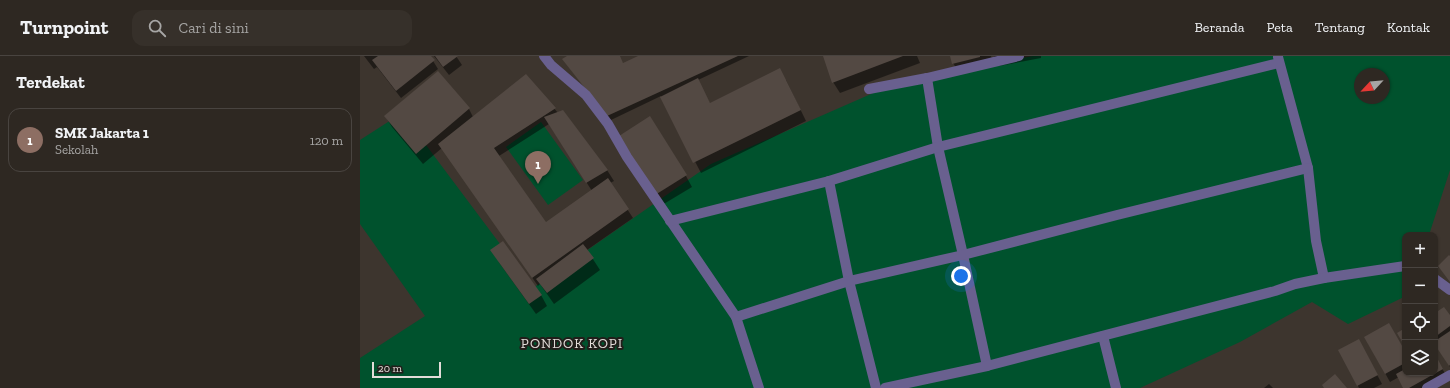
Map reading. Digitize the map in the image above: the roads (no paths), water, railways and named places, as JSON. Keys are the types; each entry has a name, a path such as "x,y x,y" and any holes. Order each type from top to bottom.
{"street":[{"path":"544,56 551,65 586,95 604,118 627,157 736,316 759,388"},
{"path":"869,89 927,78 1020,56"},
{"path":"670,221 829,181 938,147 1278,59 1308,168 1316,241 1324,278"},
{"path":"927,78 938,147 964,255 988,366"},
{"path":"736,316 849,281 964,255 1117,215 1308,168"},
{"path":"829,181 849,281 876,388"},
{"path":"885,388 988,366 1274,291 1295,284 1324,278 1402,266"},
{"path":"1438,281 1450,290"},
{"path":"1103,336 1116,388"},
{"path":"1428,388 1450,375"}],"place":[{"name":"SMK Jakarta 1","path":"538,184"}],"district":[{"name":"PONDOK KOPI","path":"572,343"}]}
